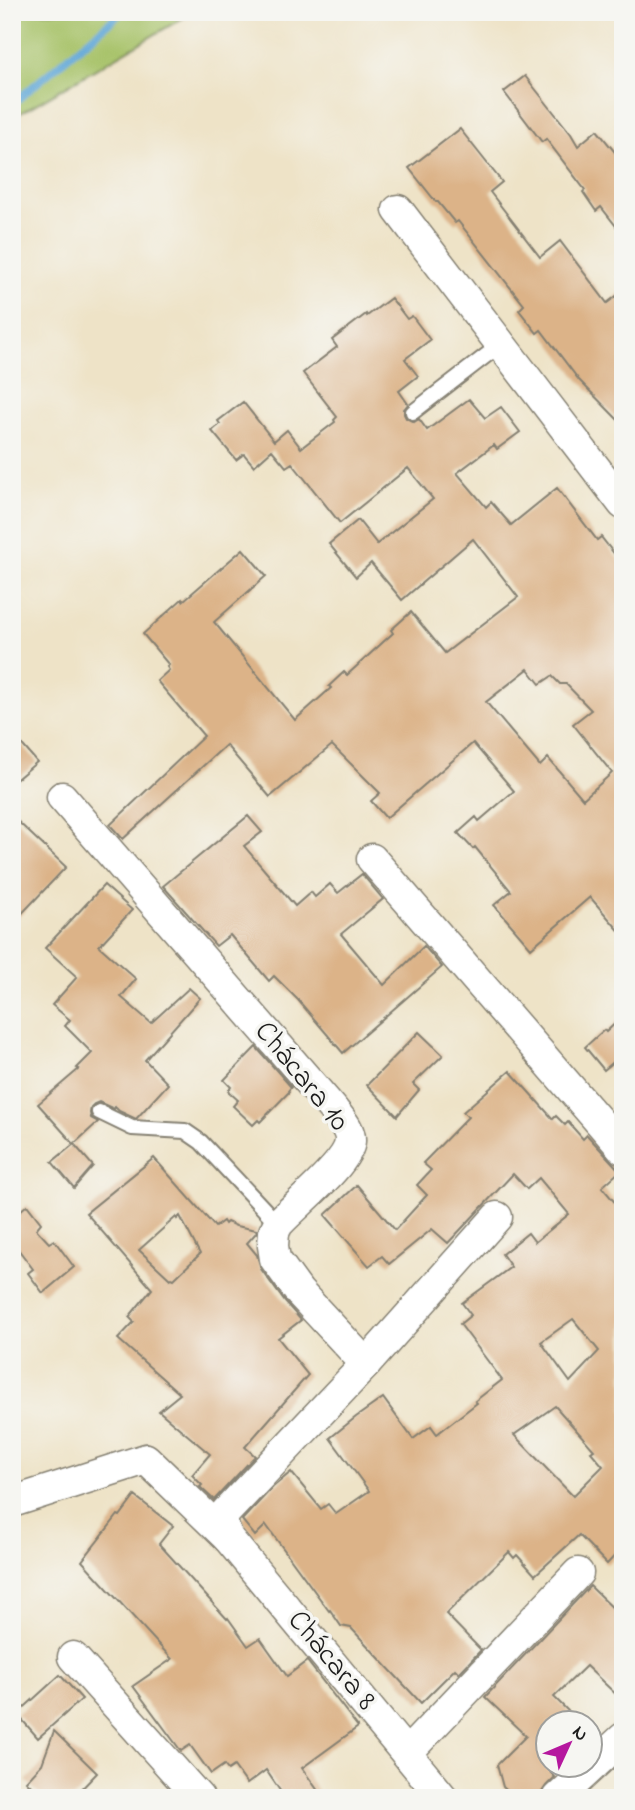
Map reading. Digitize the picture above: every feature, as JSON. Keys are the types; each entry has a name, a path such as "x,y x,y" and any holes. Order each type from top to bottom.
{"street":[{"path":"398,210 623,504"},
{"name":"Chácara 10","path":"62,797 347,1127 351,1139 349,1149 336,1167 278,1224"},
{"path":"372,859 623,1149"},
{"path":"225,1530 223,1516 226,1512 366,1364 497,1217"},
{"path":"278,1224 274,1232 275,1259 299,1292 366,1364"},
{"name":"Chácara 8","path":"12,1502 146,1459 225,1530 443,1798"},
{"path":"407,1754 578,1573"},
{"path":"73,1657 199,1798"},
{"path":"558,1798 623,1738"}],"lane":[{"path":"413,412 501,344"},
{"path":"99,1112 132,1128 185,1130 201,1142 278,1224"}],"green space":[{"path":"12,12 193,12 12,118"}],"building":[{"path":"525,76 578,146 597,130 623,162 623,235 601,207 596,211 583,192 585,190 546,139 542,142 504,92"},
{"path":"460,129 502,182 490,192 540,257 560,241 607,303 623,291 623,425 579,380 541,330 537,333 519,310 524,305 458,221 455,223 409,168"},
{"path":"391,298 407,319 412,316 430,340 405,359 418,376 399,391 408,404 404,409 406,418 414,422 419,419 427,430 469,399 485,418 501,407 520,432 497,449 494,445 457,473 486,507 491,502 511,525 557,488 597,540 601,537 623,565 623,935 590,897 531,948 494,905 511,891 475,847 473,849 458,833 476,817 479,821 514,791 473,743 386,818 371,801 380,793 332,745 270,797 226,745 123,839 110,825 204,736 157,681 169,670 169,665 143,634 243,549 266,576 214,622 295,720 331,688 329,686 344,672 347,675 393,633 391,630 411,612 445,653 518,597 473,539 402,600 371,563 356,577 329,544 358,520 377,544 433,499 408,468 340,523 292,463 286,467 272,450 254,466 244,454 236,460 212,431 220,424 218,421 243,402 274,441 287,430 301,448 335,422 337,417 303,373 337,347 332,340 366,314 367,316","holes":["528,669 540,684 552,676 560,684 566,684 591,710 573,724 612,773 583,799 548,758 540,766 486,702"]},
{"path":"12,733 37,762 12,783"},
{"path":"12,816 66,867 12,924"},
{"path":"248,816 262,832 244,846 295,906 311,892 315,897 330,884 338,893 362,874 383,899 341,934 384,985 424,946 442,967 343,1053 298,1000 274,976 269,981 230,935 216,946 163,886"},
{"path":"104,885 132,910 99,946 136,979 121,997 151,1023 189,988 200,998 145,1060 168,1084 136,1119 115,1107 114,1109 99,1102 94,1104 91,1107 91,1118 98,1122 74,1144 38,1104 79,1069 77,1068 92,1053 65,1026 70,1020 52,1005 77,977 45,948"},
{"path":"623,1016 623,1054 604,1070 585,1047"},
{"path":"419,1032 443,1055 413,1084 419,1090 397,1116 367,1085"},
{"path":"256,1047 291,1087 260,1122 258,1120 253,1125 233,1106 238,1100 228,1091 231,1087 224,1080"},
{"path":"510,1071 553,1119 556,1116 565,1125 568,1122 583,1139 587,1135 620,1171 602,1187 623,1212 623,1547 607,1564 579,1535 535,1575 517,1555 514,1558 509,1552 446,1614 481,1650 459,1673 455,1669 421,1703 351,1628 341,1626 266,1525 255,1536 242,1520 291,1472 321,1509 328,1504 336,1514 369,1491 330,1438 383,1398 413,1439 431,1426 437,1434 502,1380 460,1324 471,1315 462,1303 511,1267 502,1254 528,1233 535,1242 569,1214 539,1178 527,1189 513,1174 448,1243 432,1229 389,1264 382,1256 369,1266 325,1215 357,1185 395,1230 427,1195 417,1185 431,1170 423,1163 468,1117 463,1112","holes":["573,1319 599,1351 570,1382 541,1342","555,1406 594,1450 591,1452 603,1466 573,1496 514,1435"]},
{"path":"74,1144 93,1166 74,1188 52,1162"},
{"path":"154,1158 215,1227 223,1221 225,1224 227,1222 257,1230 247,1243 257,1255 261,1269 301,1320 278,1338 308,1375 245,1447 255,1456 214,1500 192,1475 210,1454 159,1411 180,1394 118,1339 134,1322 129,1317 152,1289 86,1213","holes":["180,1216 200,1254 174,1279 170,1279 139,1250"]},
{"path":"12,1205 19,1212 27,1205 41,1223 36,1229 49,1243 54,1240 74,1267 43,1293 28,1273 33,1269 18,1249 12,1255"},
{"path":"135,1496 173,1526 159,1544 228,1618 248,1646 260,1638 287,1676 307,1661 358,1727 302,1768 323,1798 285,1798 266,1770 247,1784 234,1766 228,1770 224,1765 211,1774 190,1745 181,1751 133,1686 172,1659 82,1561"},
{"path":"590,1586 623,1618 623,1701 586,1666 554,1697 565,1708 534,1708 534,1778 554,1778 542,1792 541,1798 515,1798 503,1787 497,1765 526,1736 485,1697"},
{"path":"60,1675 82,1699 38,1738 17,1714"},
{"path":"54,1731 97,1773 73,1798 43,1798 26,1781 42,1764"}],"waterway":[{"path":"12,104 122,12"}]}
